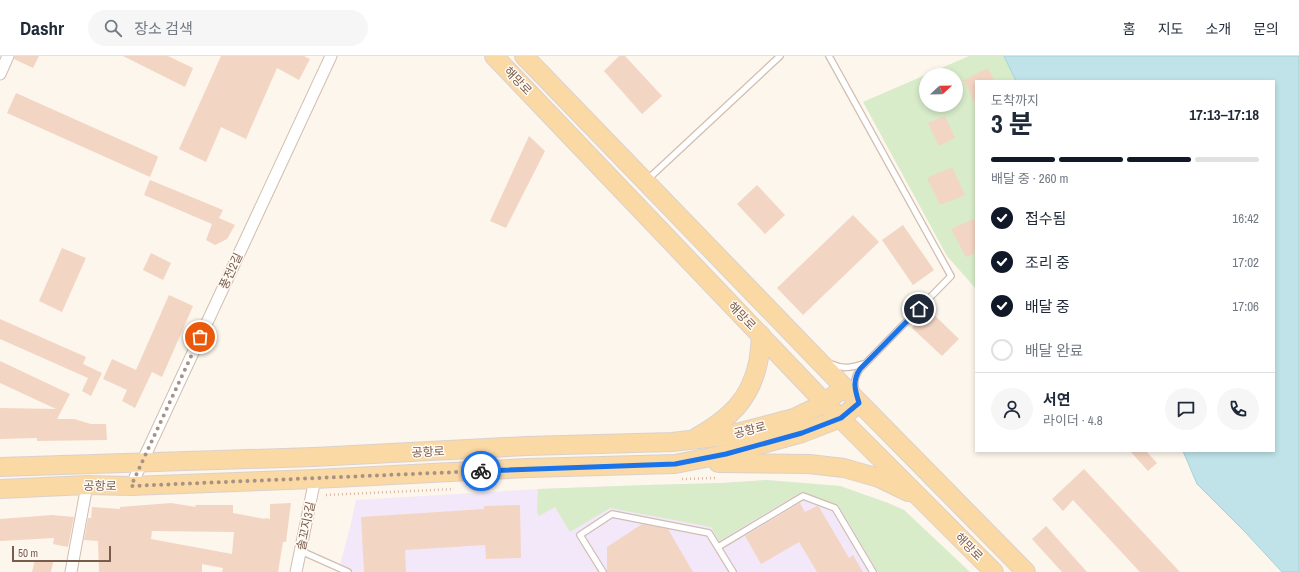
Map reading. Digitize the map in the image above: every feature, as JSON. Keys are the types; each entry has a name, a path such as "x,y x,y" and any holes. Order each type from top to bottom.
{"main road":[{"name":"해망로","path":"494,56 825,403 994,572"},
{"name":"해망로","path":"524,56 814,357 1026,572"},
{"path":"691,440 717,426 732,413 742,399 752,384 758,362 761,336"},
{"name":"공항로","path":"0,467 314,457 527,446 672,442 725,436 794,418 825,403 844,387"},
{"name":"공항로","path":"0,489 87,485 131,486 315,479 528,468 676,472 726,454 802,433 841,418 859,403"},
{"path":"676,472 745,463 802,464 844,468 879,478 919,497"}],"street":[{"path":"0,74 8,56"},
{"name":"풍전2길","path":"131,486 331,56"},
{"name":"솔꼬지3길","path":"296,572 315,479"},
{"path":"71,572 87,485"}],"lane":[{"path":"645,182 780,56"},
{"path":"829,56 951,276 856,374 854,381 859,403"},
{"path":"814,357 838,367 850,368 865,363"},
{"path":"718,547 803,496 836,508 873,572"},
{"path":"603,572 580,535 612,514 709,533 733,572"},
{"path":"301,551 348,572"}],"path":[{"path":"676,472 718,478"},
{"path":"326,496 458,488"}],"shaded area":[{"path":"766,480 840,486 904,510 970,572 338,572 356,500 538,489 721,483"}],"green space":[{"path":"969,56 1004,56 1016,80 975,80 975,288 947,256 863,102 919,78 919,112 963,112 963,68 941,68"},
{"path":"766,480 840,486 904,510 970,572 878,572 839,506 801,492 719,541 711,527 610,508 570,532 555,507 539,516 537,512 538,489 721,483"}],"water":[{"path":"1004,56 1299,56 1299,572 1282,572 1197,484 1183,452 1275,452 1275,80 1016,80"}],"building":[{"path":"15,56 39,56 33,68 14,59"},
{"path":"123,56 168,56 193,68 185,87"},
{"path":"221,56 304,56 310,59 299,80 277,68 246,139 221,127 206,162 179,149"},
{"path":"619,56 625,56 662,96 642,114 604,71"},
{"path":"988,68 994,80 975,80 975,105 965,81 963,80"},
{"path":"16,93 157,156 158,157 150,177 7,113"},
{"path":"945,116 955,138 939,146 928,123"},
{"path":"529,136 545,151 506,228 490,221"},
{"path":"952,167 965,195 940,205 927,178"},
{"path":"150,180 223,210 219,218 235,225 227,239 215,245 206,240 212,224 144,195"},
{"path":"757,185 785,215 765,234 737,204"},
{"path":"853,215 879,242 803,315 777,288"},
{"path":"975,218 975,253 966,257 951,229"},
{"path":"903,225 934,270 913,285 882,240"},
{"path":"62,248 86,258 62,312 39,301"},
{"path":"151,253 171,263 163,280 143,270"},
{"path":"169,295 193,306 162,377 152,372 135,408 122,401 127,390 103,379 112,359 136,370"},
{"path":"929,310 959,339 942,356 912,328"},
{"path":"0,319 86,357 83,364 102,373 91,396 82,391 88,378 0,339"},
{"path":"0,361 70,394 57,419 74,419 91,424 106,424 107,440 37,441 37,438 0,439 0,408 56,409 0,383"},
{"path":"1131,452 1147,452 1157,463 1148,471"},
{"path":"1084,469 1180,572 1140,572 1073,500 1063,511 1052,499"},
{"path":"171,503 196,507 195,505 233,505 233,513 270,519 270,504 291,503 286,542 283,542 278,572 222,572 223,568 202,564 202,572 99,572 98,541 84,540 88,518 91,518 92,507 120,509 120,507","holes":["152,531 234,532 232,554 151,539"]},
{"path":"800,503 805,512 817,506 819,507 849,558 853,555 863,572 817,572 799,542 761,564 745,536"},
{"path":"520,505 521,558 486,559 485,545 405,550 406,572 364,572 361,517 484,509 484,506"},
{"path":"52,515 74,517 68,547 53,544 54,538 0,541 0,519"},
{"path":"642,524 668,529 693,572 607,572 607,547"},
{"path":"1046,526 1087,572 1062,572 1032,539"},
{"path":"35,560 53,562 51,572 32,572"}],"way so far":[{"path":"200,337 131,486 481,471"}],"route":[{"path":"481,471 528,468 675,464 726,454 802,433 841,418 859,403 854,381 856,374 919,309"}]}
